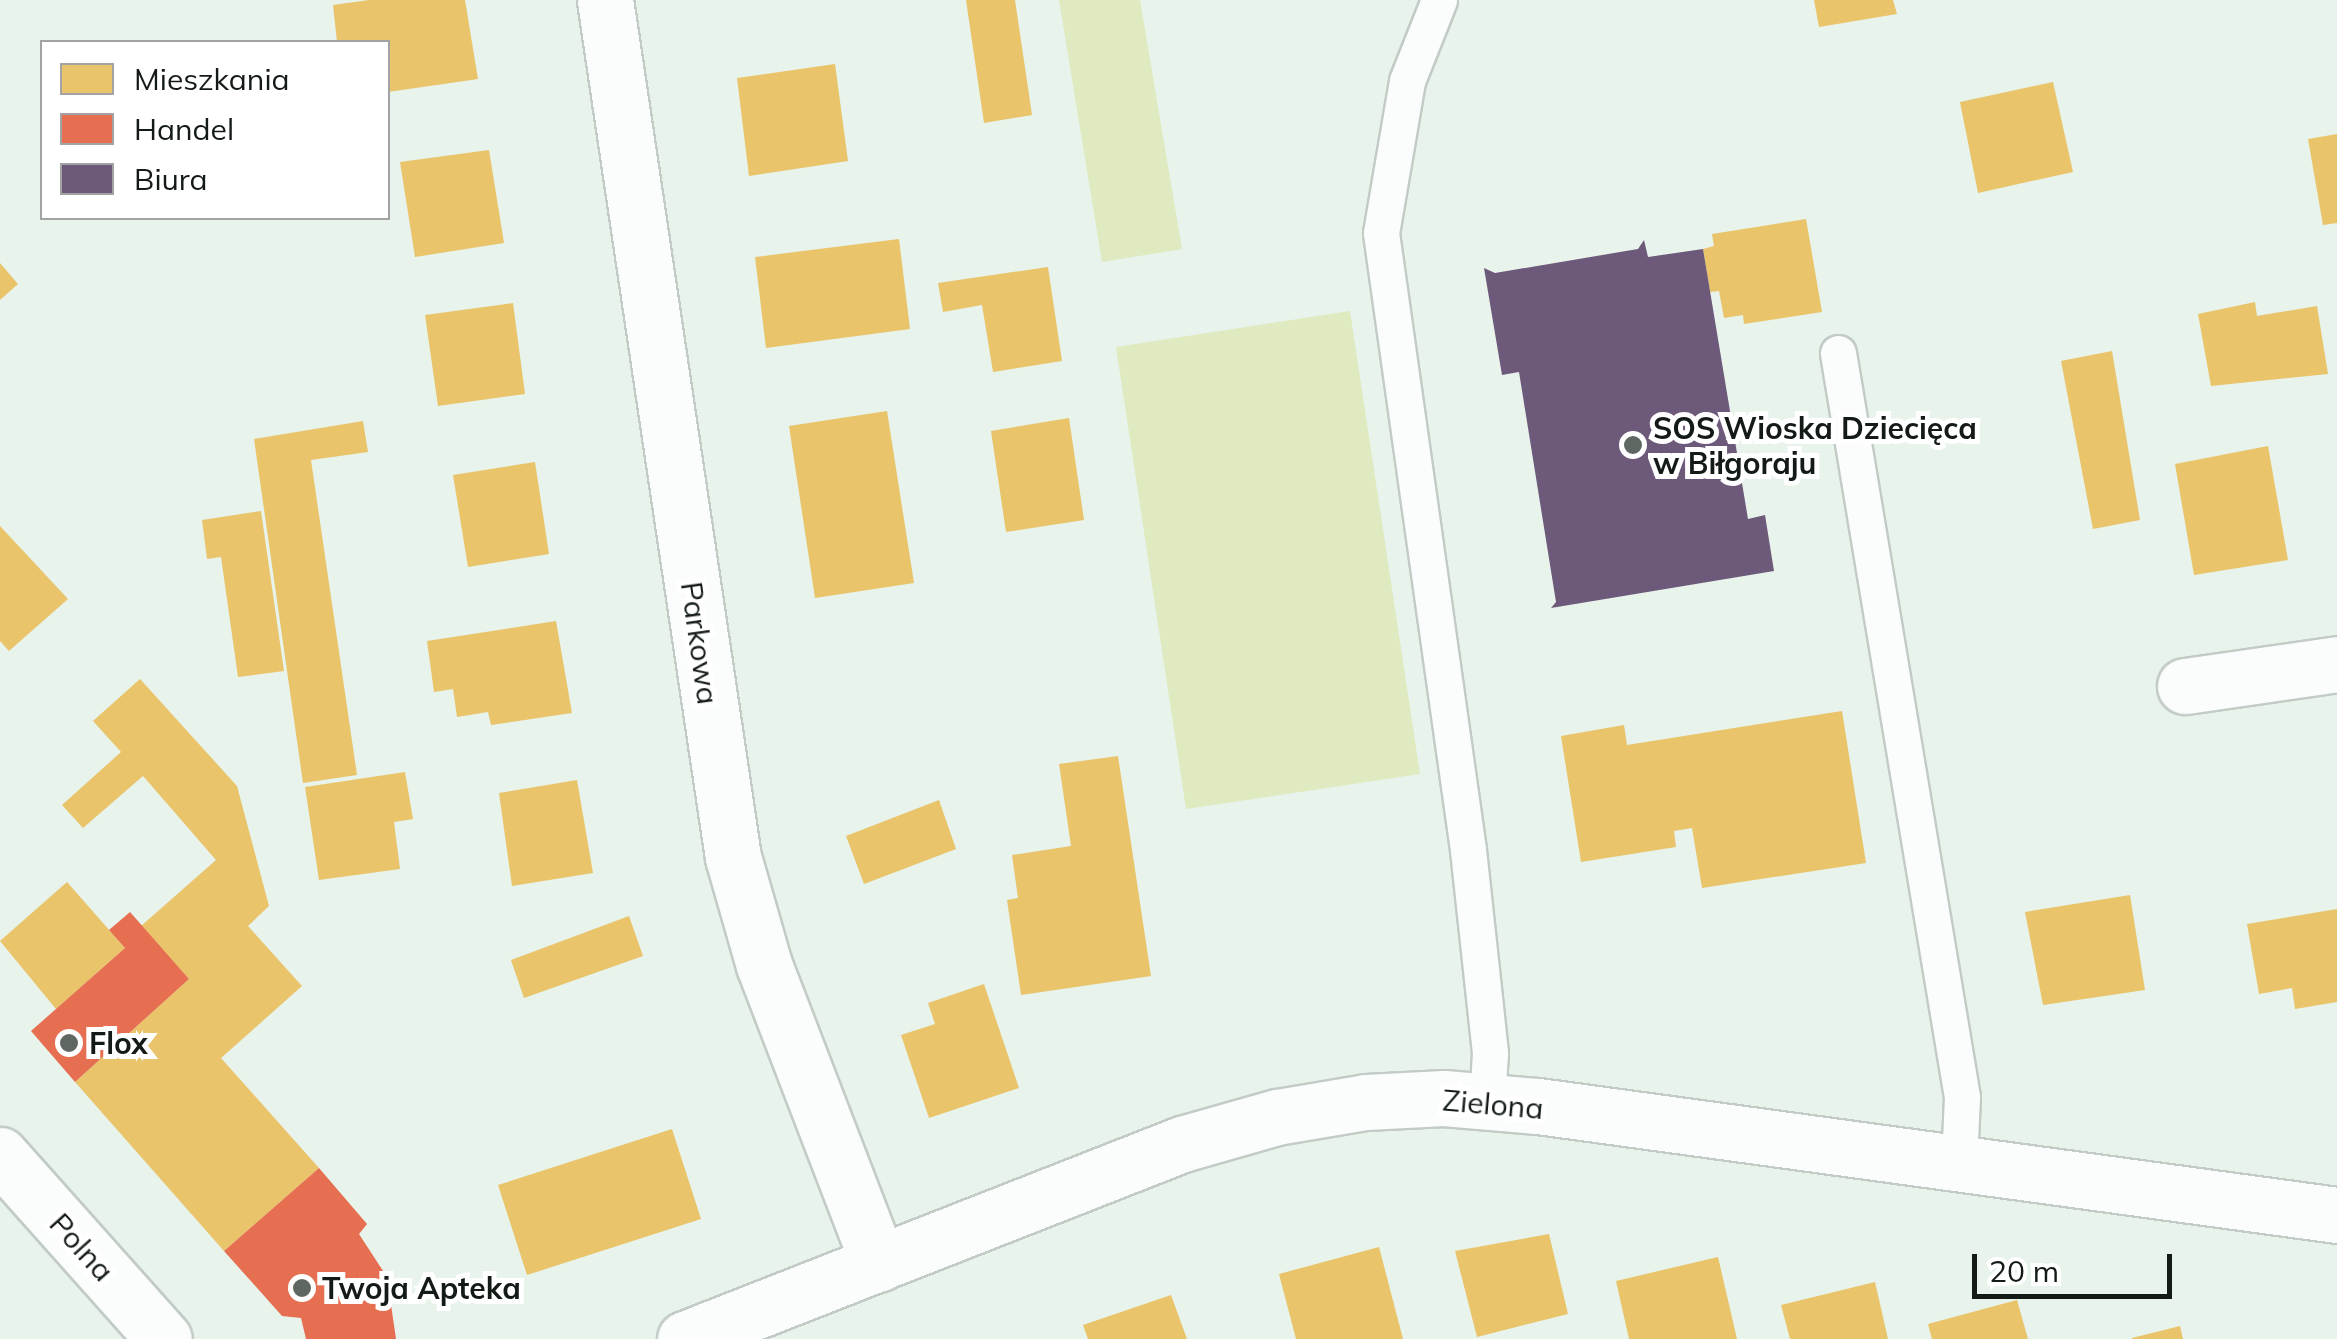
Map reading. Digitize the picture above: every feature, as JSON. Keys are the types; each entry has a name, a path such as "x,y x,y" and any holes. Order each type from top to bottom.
{"street":[{"name":"Parkowa","path":"605,0 733,857 764,965 879,1264"},
{"path":"2185,686 2337,664"},
{"name":"Zielona","path":"685,1339 786,1320 879,1264 1228,1129 1366,1102 1487,1101 2337,1215"},
{"name":"Polna","path":"0,1155 164,1339"}],"lane":[{"path":"1439,0 1408,81 1381,233 1470,868 1490,1053 1487,1101"},
{"path":"1838,353 1962,1097 1960,1163"}],"green space":[{"path":"1059,0 1140,0 1182,249 1102,262"},
{"path":"1350,311 1420,774 1186,809 1116,347"}],"building: Mieszkania":[{"path":"369,0 465,0 478,79 390,92 390,40 337,40 333,5"},
{"path":"966,0 1015,0 1032,115 984,123"},
{"path":"1814,0 1893,0 1897,14 1819,27"},
{"path":"835,64 848,161 749,176 737,78"},
{"path":"2053,82 2073,172 1978,193 1960,102"},
{"path":"2337,134 2337,223 2323,225 2308,139"},
{"path":"489,150 504,243 415,257 400,162"},
{"path":"1806,219 1822,312 1744,324 1743,315 1724,318 1719,291 1710,292 1703,249 1714,246 1712,234"},
{"path":"899,239 910,329 766,348 755,257"},
{"path":"0,263 18,284 0,300"},
{"path":"1048,267 1062,361 993,372 982,305 943,312 938,283"},
{"path":"2255,302 2257,316 2317,306 2328,374 2211,386 2198,314"},
{"path":"513,303 525,394 438,406 425,315"},
{"path":"2112,351 2140,520 2093,529 2061,361"},
{"path":"887,411 914,583 815,598 789,426"},
{"path":"1069,418 1084,520 1006,532 991,431"},
{"path":"363,421 368,452 311,460 357,775 303,783 254,439"},
{"path":"2268,446 2288,560 2194,575 2175,464"},
{"path":"535,462 549,554 468,567 453,475"},
{"path":"261,511 284,671 238,677 221,557 207,559 202,520"},
{"path":"0,526 68,599 9,651 0,641"},
{"path":"556,621 572,713 491,725 488,712 457,717 453,689 434,692 427,641"},
{"path":"140,679 237,786 269,906 248,926 302,986 221,1058 319,1168 224,1251 75,1082 189,979 141,926 216,860 143,776 83,828 62,805 121,752 93,721"},
{"path":"1842,711 1866,863 1702,888 1692,828 1674,831 1676,847 1581,862 1561,736 1624,725 1627,745"},
{"path":"1118,756 1151,976 1021,995 1007,900 1018,898 1012,855 1071,846 1059,764"},
{"path":"405,772 413,819 394,822 400,869 319,880 305,787"},
{"path":"577,780 593,873 512,886 499,793"},
{"path":"939,800 956,849 864,884 846,836"},
{"path":"67,882 125,948 56,1009 0,941"},
{"path":"2130,895 2145,990 2043,1005 2025,912"},
{"path":"2337,909 2337,1002 2295,1009 2292,988 2259,994 2247,924"},
{"path":"629,916 643,956 524,998 511,960"},
{"path":"984,984 1019,1088 929,1118 901,1035 935,1024 928,1003"},
{"path":"672,1129 701,1219 527,1275 498,1185"},
{"path":"1549,1234 1568,1314 1477,1337 1455,1251"},
{"path":"1379,1247 1403,1339 1296,1339 1279,1274"},
{"path":"1718,1257 1737,1339 1629,1339 1616,1281"},
{"path":"1875,1282 1888,1339 1790,1339 1781,1305"},
{"path":"1171,1295 1187,1339 1088,1339 1083,1325"},
{"path":"2017,1300 2028,1339 1932,1339 1928,1324"},
{"path":"2180,1326 2183,1339 2132,1339 2132,1338"}],"building: Handel":[{"path":"130,912 189,979 75,1082 31,1031 125,948 109,930"},
{"path":"319,1168 367,1224 359,1234 387,1277 396,1339 306,1339 301,1318 282,1316 224,1251"}],"building: Biura":[{"name":"SOS Wioska Dziecięca w Biłgoraju","path":"1644,240 1648,257 1703,249 1748,519 1765,515 1774,571 1551,608 1556,602 1519,372 1502,375 1484,268 1495,273 1638,249"}],"place":[{"name":"SOS Wioska Dziecięca w Biłgoraju","path":"1633,445"},
{"name":"Flox","path":"69,1043"},
{"name":"Twoja Apteka","path":"302,1288"}]}
